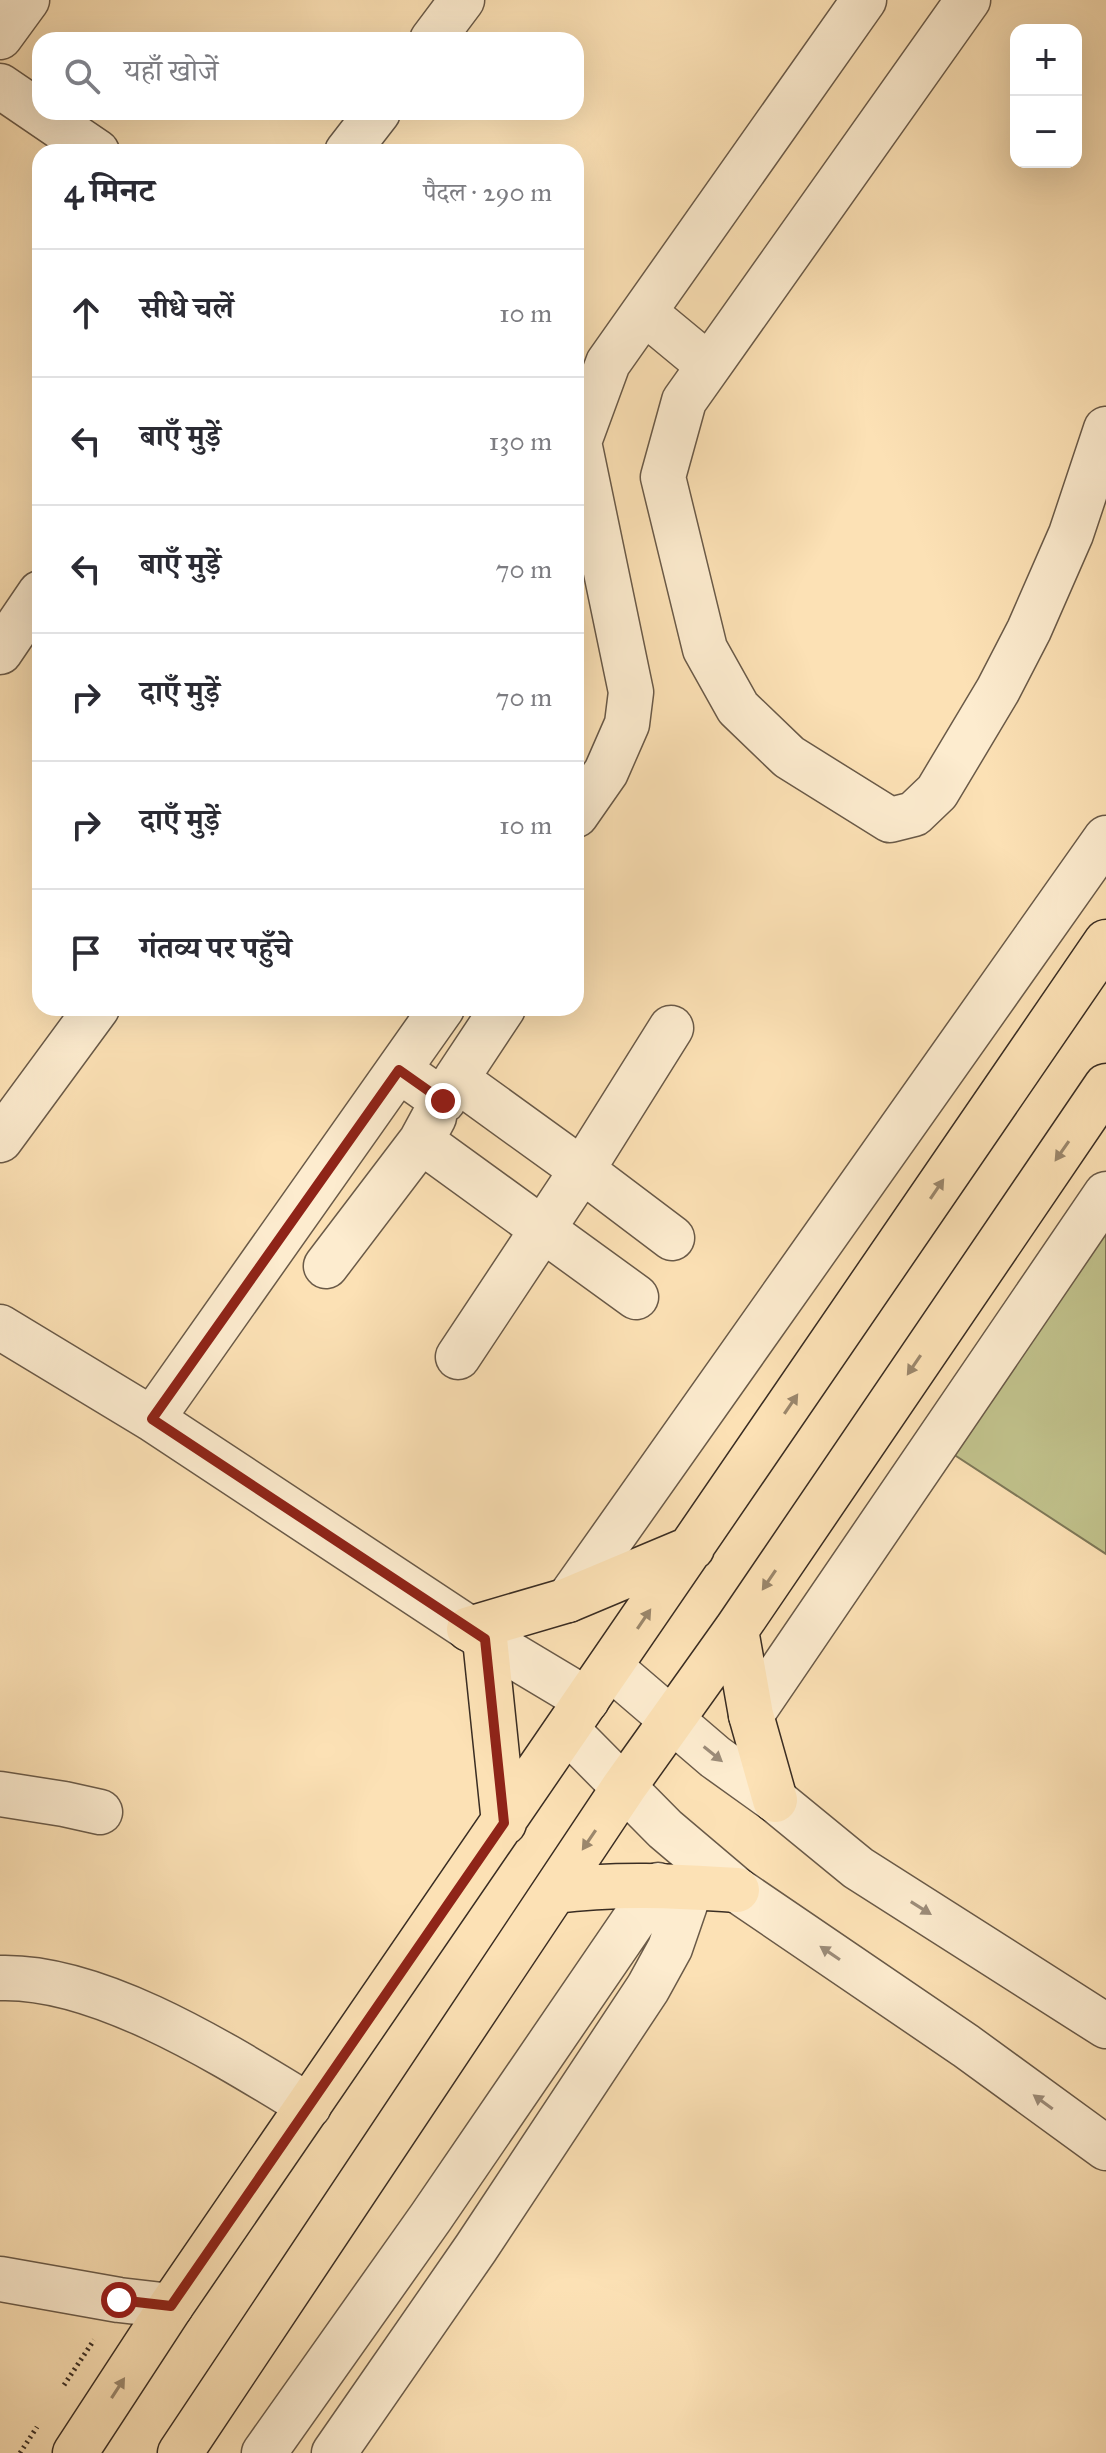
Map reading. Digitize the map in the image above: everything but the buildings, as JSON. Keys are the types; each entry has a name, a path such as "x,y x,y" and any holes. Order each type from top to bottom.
{"main road":[{"path":"75,2453 171,2306 1106,942"},
{"path":"180,2453 624,1787 736,1630 1106,1086"},
{"path":"504,1823 477,1634 692,1548"},
{"path":"736,1630 751,1715 775,1800"},
{"path":"555,1891 597,1886 737,1890"}],"street":[{"path":"0,37 27,0"},
{"path":"438,32 462,0"},
{"path":"584,428 608,363 864,0"},
{"path":"968,0 684,401 663,477 705,649 738,708 789,757 890,820 914,814 937,792 998,690 1029,630 1071,534 1106,429"},
{"path":"0,86 32,108"},
{"path":"50,120 85,144"},
{"path":"353,144 372,120"},
{"path":"644,312 708,365"},
{"path":"584,466 631,692 627,724 606,772 584,804"},
{"path":"0,652 32,605"},
{"path":"568,1600 1106,838"},
{"path":"0,1140 91,1016"},
{"path":"152,1419 436,1016"},
{"path":"326,1266 421,1141 449,1090 498,1016"},
{"path":"458,1357 582,1170 671,1028"},
{"path":"399,1070 449,1090 582,1170 672,1238"},
{"path":"421,1141 636,1297"},
{"path":"751,1715 1106,1194"},
{"path":"0,1327 152,1419 477,1634 588,1699 673,1720 715,1757 775,1800 858,1868 1106,2026"},
{"path":"588,1699 624,1787 665,1829 737,1890 966,2046 1106,2148"},
{"path":"0,1794 100,1812"},
{"path":"264,2453 431,2217 674,1886"},
{"path":"334,2453 476,2248 648,1988 670,1948 674,1886"},
{"path":"0,1978 19,1978 113,2001 157,2021 309,2106"},
{"path":"431,2217 476,2248"},
{"path":"0,2279 171,2306"}],"green space":[{"path":"1106,1225 1106,1554 953,1454"}],"route":[{"path":"119,2300 171,2306 504,1823 485,1639 152,1419 399,1070 443,1101"}]}
